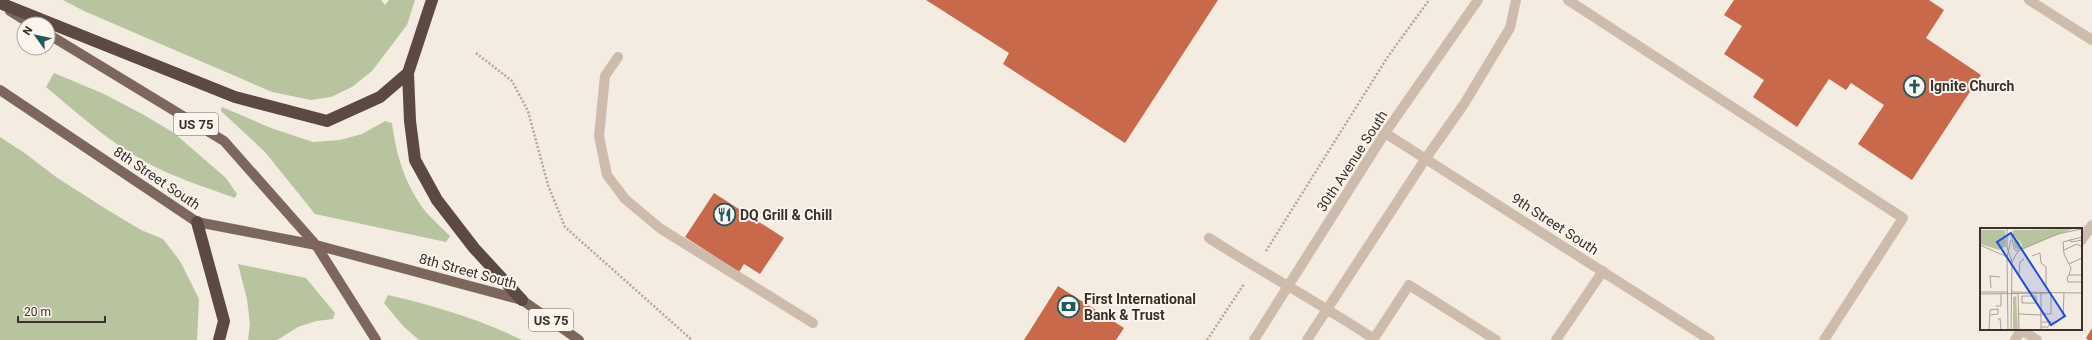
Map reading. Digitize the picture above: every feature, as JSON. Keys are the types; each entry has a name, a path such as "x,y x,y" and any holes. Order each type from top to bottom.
{"highway":[{"path":"432,0 408,73 410,121 415,160 437,200 474,248 522,300"},
{"path":"0,4 234,97 328,121 380,97 408,73"},
{"path":"198,222 224,321 220,340"}],"main road":[{"path":"0,4 19,16"},
{"name":"US 75","path":"56,39 224,141 316,245 376,340"},
{"name":"8th Street South","path":"0,90 198,222 316,245 522,300 579,340"}],"street":[{"name":"30th Avenue South","path":"1254,340 1385,133 1478,0"},
{"path":"1307,340 1426,158 1464,104 1510,28 1516,0"},
{"path":"1568,0 1903,218 1824,340"},
{"path":"2029,0 2092,40"},
{"path":"618,57 605,76 599,136 607,175 625,199 661,229 813,323"},
{"name":"9th Street South","path":"1385,133 1710,340"},
{"path":"2082,240 2092,225"},
{"path":"1209,238 1255,268 1327,308 1373,340 1409,285 1496,340"},
{"path":"1556,340 1603,271"},
{"path":"2016,340 2022,330 2037,340"}],"path":[{"path":"1207,340 1255,268 1387,58 1429,0"},
{"path":"476,53 512,81 528,111 548,185 565,227 692,340"}],"green space":[{"path":"63,0 381,0 385,5 389,0 415,0 407,25 372,71 352,87 331,97 311,100 272,92 84,11"},
{"path":"54,73 104,94 174,133 226,178 237,194 235,198 166,172 118,145 46,87"},
{"path":"222,107 271,128 313,142 340,140 362,134 385,121 392,123 399,158 412,191 426,212 450,236 446,242 315,214 265,152 221,111"},
{"path":"0,137 26,154 56,177 106,209 141,230 163,239 180,261 199,299 197,340 0,340"},
{"path":"238,264 306,278 335,313 333,319 316,321 298,327 277,340 248,340 250,324 247,299"},
{"path":"388,295 456,314 506,332 522,340 419,340 403,326 384,303"}],"building":[{"path":"926,0 1218,0 1125,143 1003,64 1009,53"},
{"name":"Ignite Church","path":"1734,0 1929,0 1944,10 1926,38 1981,75 1912,180 1858,144 1884,105 1851,83 1846,90 1829,79 1797,127 1753,97 1764,80 1724,54 1742,26 1724,15"},
{"name":"DQ Grill & Chill","path":"714,193 784,238 760,274 744,264 739,272 685,237"},
{"name":"First International Bank & Trust","path":"1058,286 1124,328 1116,340 1024,340"},
{"path":"2092,328 2092,340 2088,340 2086,338"}],"place":[{"name":"Ignite Church","path":"1915,86"},
{"name":"DQ Grill & Chill","path":"724,215"},
{"name":"First International Bank & Trust","path":"1068,307"}]}
